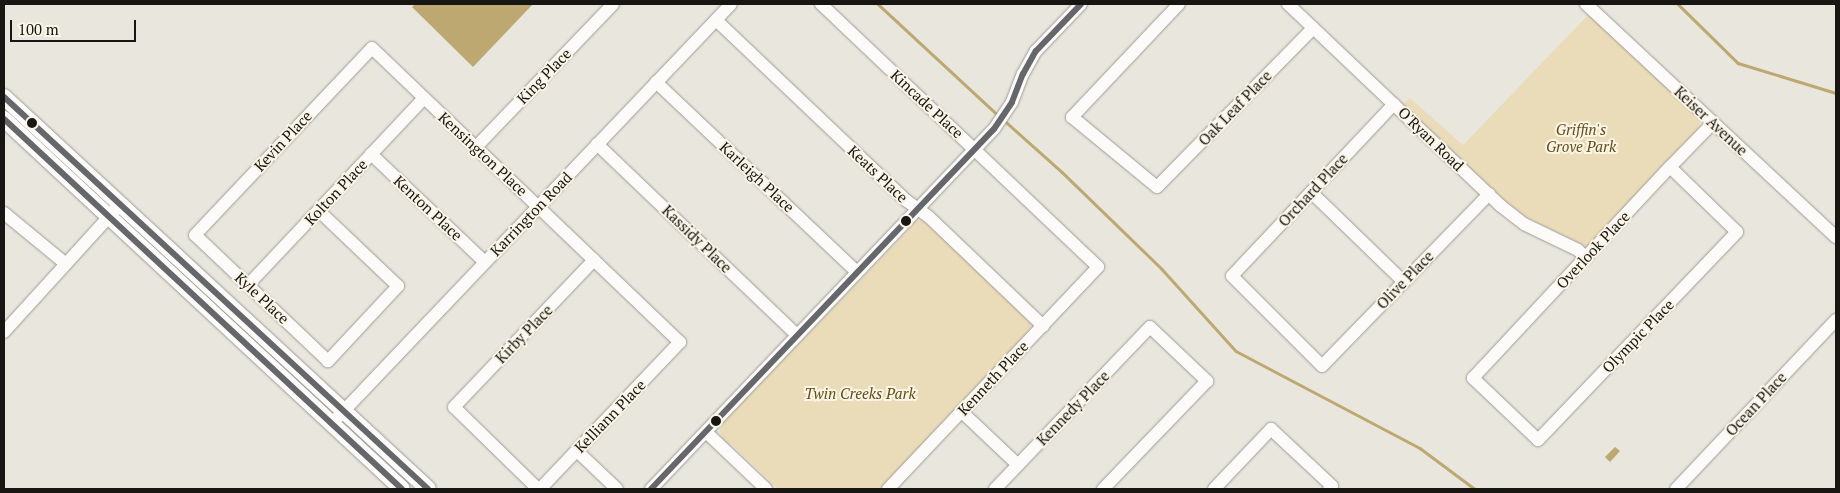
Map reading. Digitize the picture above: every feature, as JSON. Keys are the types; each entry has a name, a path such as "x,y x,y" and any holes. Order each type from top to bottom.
{"main road":[{"path":"4,97 428,489"},
{"path":"4,119 112,214 331,424 402,489"}],"street":[{"name":"King Place","path":"476,147 613,4"},
{"name":"Karrington Road","path":"331,424 731,4"},
{"name":"Kincade Place","path":"821,4 1098,267"},
{"path":"651,489 994,129 1012,102 1023,74 1036,51 1081,4"},
{"name":"Oak Leaf Place","path":"1179,4 1072,117 1157,187 1313,28"},
{"name":"O'Ryan Road","path":"1288,4 1489,194 1524,224 1578,250 1586,258"},
{"name":"Keiser Avenue","path":"1586,4 1836,237"},
{"name":"Keats Place","path":"716,20 1043,326"},
{"name":"Kensington Place","path":"372,48 680,342"},
{"name":"Kevin Place","path":"195,235 372,48"},
{"name":"Karleigh Place","path":"656,82 857,272"},
{"name":"Kolton Place","path":"248,285 424,98"},
{"name":"Orchard Place","path":"1322,366 1232,276 1394,104"},
{"name":"Overlook Place","path":"1473,378 1713,123"},
{"name":"Kassidy Place","path":"597,144 797,335"},
{"name":"Kenton Place","path":"371,154 485,262"},
{"name":"Olympic Place","path":"1473,378 1538,440 1738,232 1670,167"},
{"path":"1311,192 1404,282"},
{"name":"Olive Place","path":"1322,366 1489,194"},
{"name":"Kyle Place","path":"195,235 328,361 398,286 318,211"},
{"path":"4,213 66,264"},
{"path":"4,332 112,214"},
{"name":"Kirby Place","path":"539,489 454,407 594,260"},
{"name":"Kenneth Place","path":"888,489 1098,267"},
{"name":"Ocean Place","path":"1676,489 1836,320"},
{"name":"Kennedy Place","path":"995,489 1150,327 1207,381 1103,489"},
{"name":"Kelliann Place","path":"539,489 680,342"},
{"path":"962,412 1018,465"},
{"path":"1214,489 1271,429 1331,488"},
{"path":"706,432 761,488"},
{"path":"577,451 617,489"}],"green space":[{"name":"Griffin's Grove Park","path":"1589,14 1698,115 1700,121 1699,130 1595,237 1594,243 1587,247 1522,215 1510,206 1403,104 1410,98 1463,145"},
{"name":"Twin Creeks Park","path":"923,220 1028,319 1031,327 1028,334 881,489 778,489 731,444 727,444 722,439 721,424 908,231 908,227 912,223"}],"shaded area":[{"path":"415,4 533,4 473,67 412,7"},
{"path":"1615,447 1620,451 1610,462 1605,457"}],"waterway":[{"path":"878,4 999,116"},
{"path":"1678,4 1738,63 1836,93"},
{"path":"1005,121 1062,172 1162,269 1236,351 1420,448 1475,489"}],"transit line":[{"path":"651,489 994,129 1012,102 1023,74 1036,51 1081,4"},
{"path":"4,97 428,489"},
{"path":"4,119 402,489"}]}
